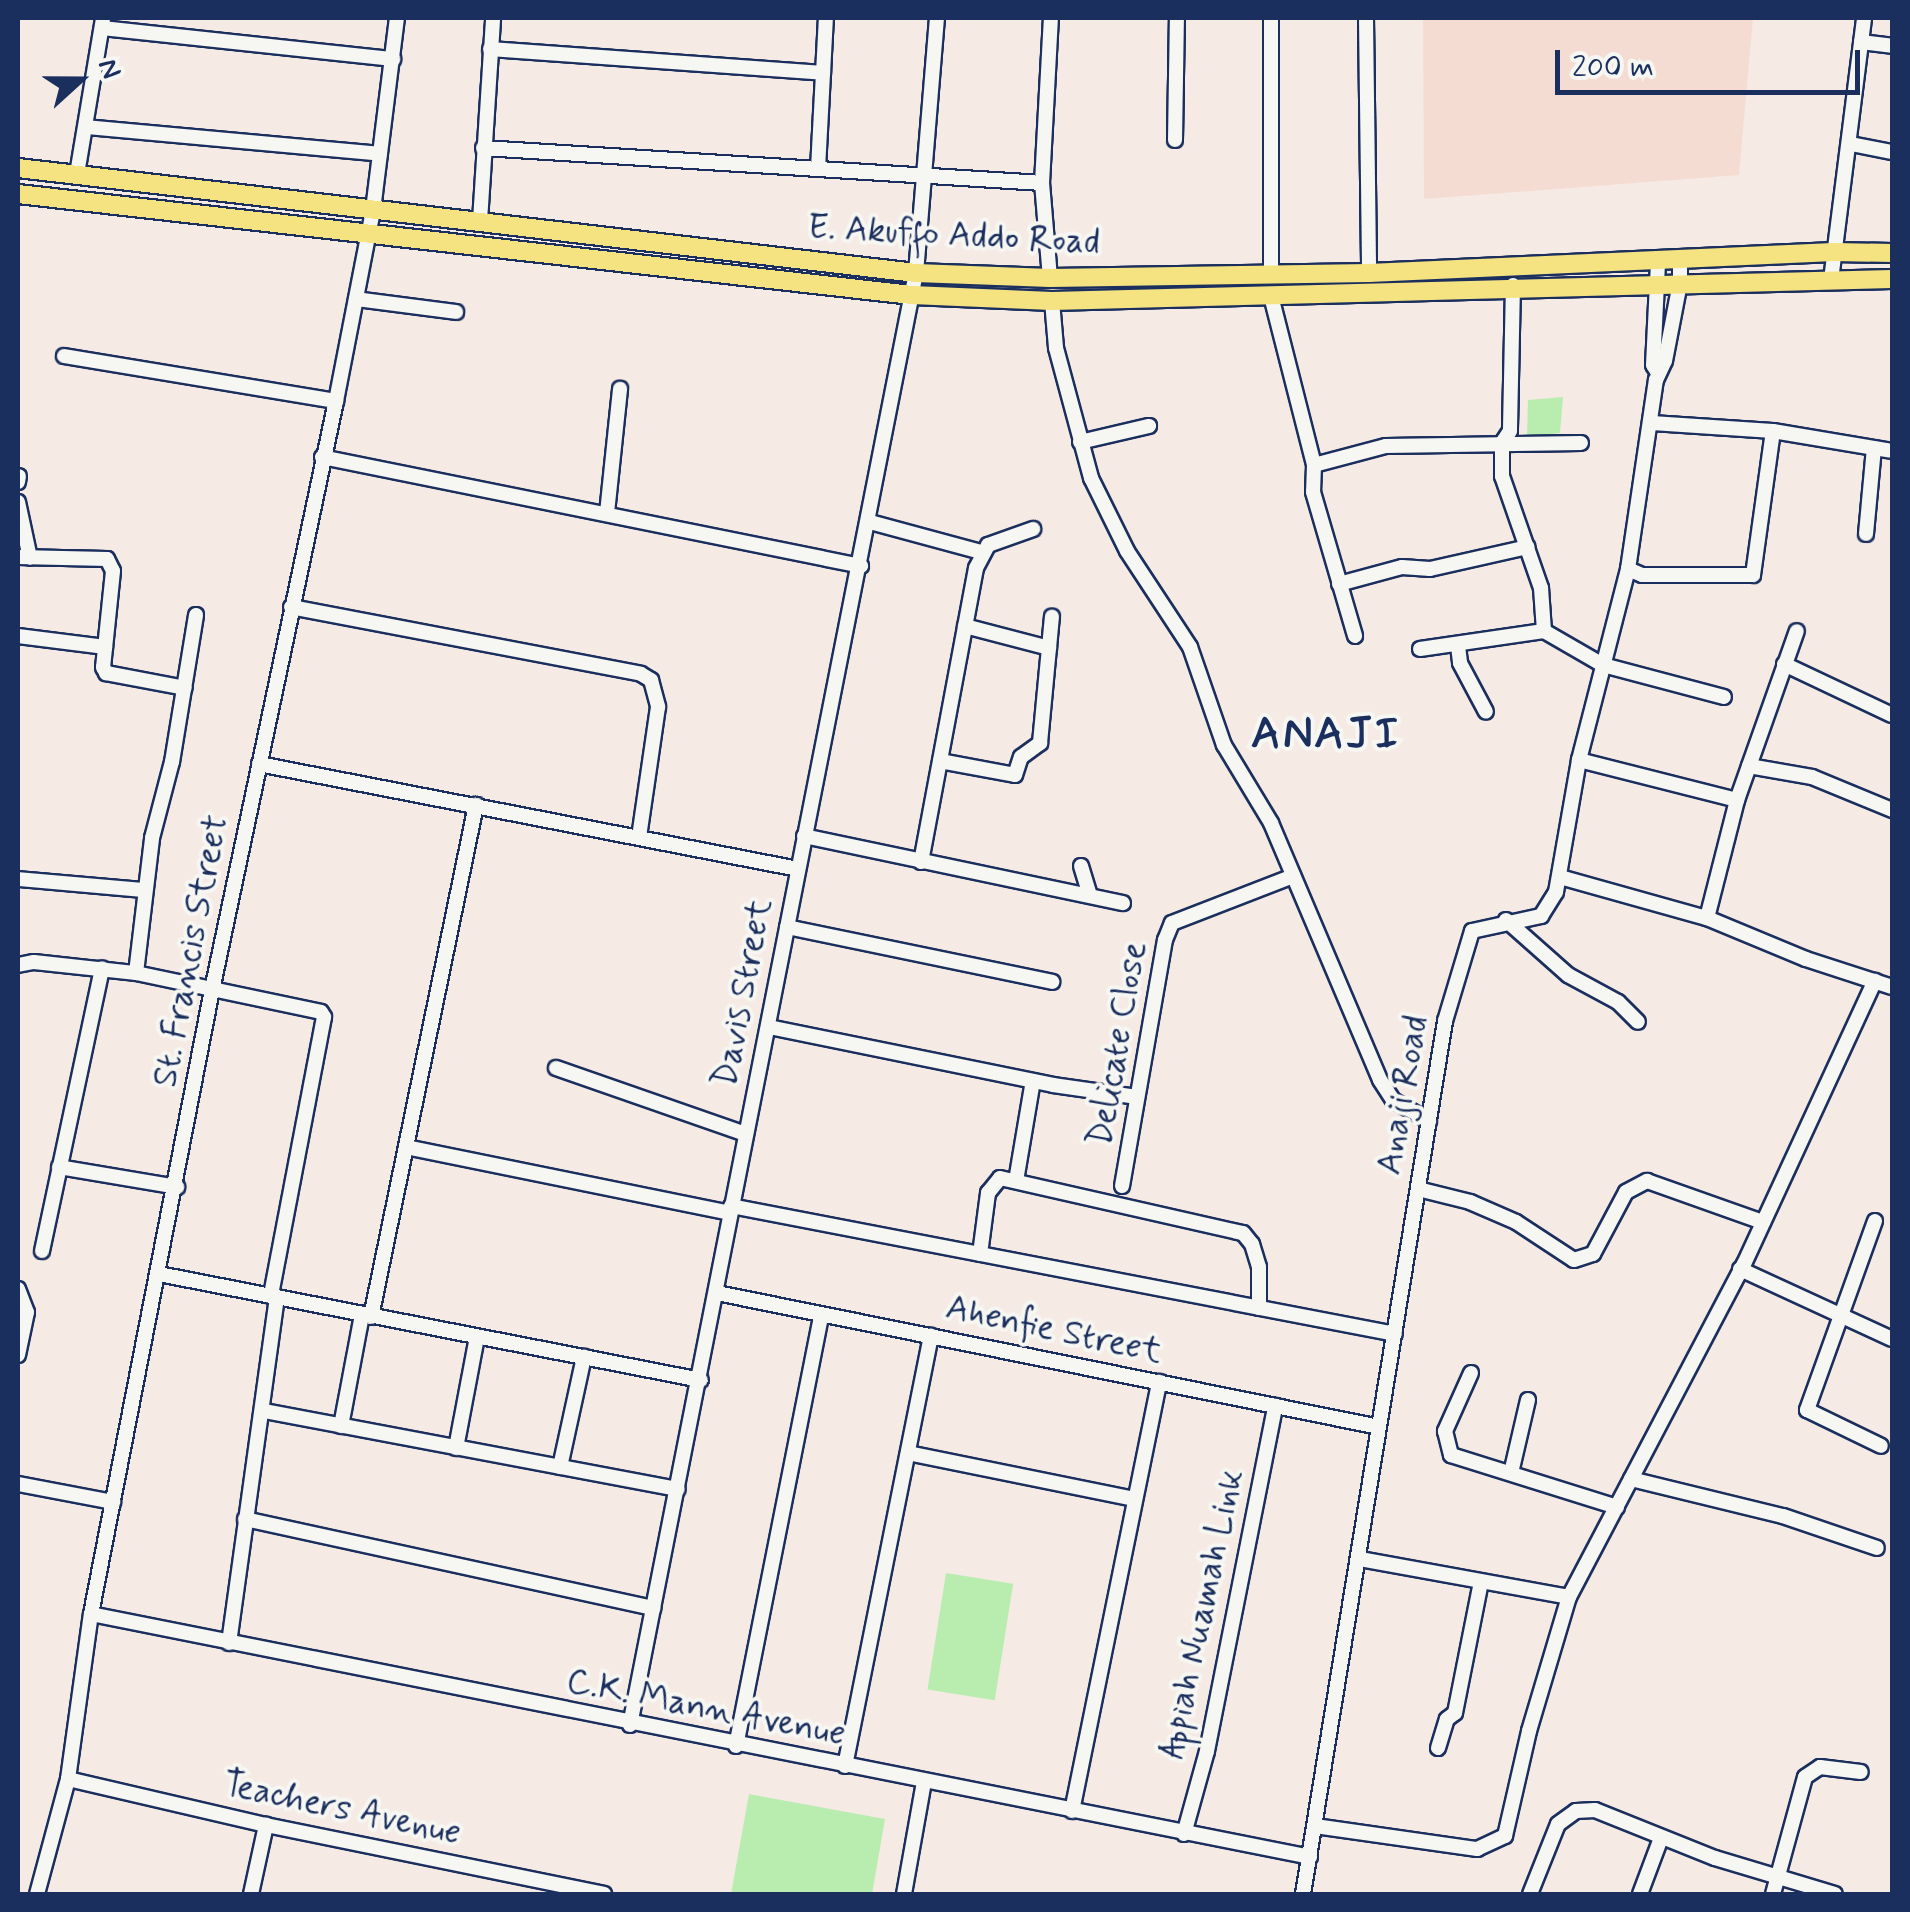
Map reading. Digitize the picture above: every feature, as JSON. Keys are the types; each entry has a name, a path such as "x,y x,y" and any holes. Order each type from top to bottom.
{"main road":[{"name":"E. Akuffo Addo Road","path":"18,165 916,273 1050,278 1369,273 1834,252 1892,253"},
{"name":"E. Akuffo Addo Road","path":"18,194 912,295 1052,301 1892,279"}],"street":[{"name":"St. Francis Street","path":"36,1894 68,1779 91,1614 177,1187 212,990 356,300 397,18"},
{"path":"480,221 493,18"},
{"path":"818,169 826,18"},
{"name":"Davis Street","path":"630,1725 701,1380 804,836 862,566 916,273 928,176 937,18"},
{"path":"1050,278 1042,184 1051,18"},
{"path":"1175,140 1177,18"},
{"path":"1271,18 1271,273"},
{"path":"1366,18 1369,273"},
{"path":"1832,280 1864,18"},
{"path":"78,174 103,23 393,59"},
{"path":"1861,42 1892,46"},
{"path":"490,49 823,73"},
{"path":"86,127 380,154"},
{"path":"1851,144 1892,152"},
{"path":"483,148 1042,184"},
{"name":"Anaji Road","path":"1302,1894 1429,1121 1463,950 1476,927 1541,916 1551,906 1560,877 1580,760 1628,570 1658,373 1665,361 1680,282 1680,261"},
{"name":"Anaji Road","path":"1658,262 1653,365 1658,373"},
{"path":"1514,286 1510,431 1502,443 1502,476 1541,588 1544,631"},
{"path":"1272,296 1314,464 1313,492 1355,636"},
{"path":"356,300 456,312"},
{"path":"1052,301 1056,348 1091,478 1128,552 1190,647 1224,745 1262,806 1380,1080 1393,1100 1429,1121"},
{"path":"64,356 336,402"},
{"path":"607,512 620,388"},
{"path":"1652,422 1773,432 1892,451"},
{"path":"1080,442 1149,426"},
{"path":"1628,570 1642,575 1753,575 1773,432"},
{"path":"1314,464 1386,446 1580,444"},
{"path":"1866,534 1874,448"},
{"path":"322,458 862,566"},
{"path":"18,502 24,558 108,559 112,571 106,673 185,688"},
{"path":"870,522 981,552 1033,529"},
{"path":"1339,584 1402,567 1430,569 1528,547"},
{"path":"921,862 981,552"},
{"path":"291,606 641,674 651,680 657,690 658,707 639,837"},
{"path":"136,973 145,890 196,615"},
{"path":"940,761 1016,775 1021,757 1040,743 1052,617"},
{"path":"965,626 1049,648"},
{"path":"1420,649 1458,646 1530,630 1544,631 1603,665 1724,697"},
{"path":"1707,918 1738,800 1797,632"},
{"path":"18,636 105,647"},
{"path":"1458,646 1460,663 1486,712"},
{"path":"1784,664 1892,715"},
{"path":"1580,760 1738,800"},
{"path":"259,764 798,869"},
{"path":"1749,766 1812,777 1892,810"},
{"path":"342,1426 406,1148 476,805"},
{"path":"804,836 1123,904"},
{"path":"1081,866 1090,895"},
{"name":"Delicate Close","path":"1122,1186 1165,940 1172,923 1292,876"},
{"path":"1560,877 1707,918 1806,959 1892,987"},
{"path":"18,880 145,890"},
{"path":"1506,920 1568,975 1618,1002 1638,1022"},
{"path":"787,927 1052,982"},
{"path":"18,963 136,973 315,1008 324,1017 274,1296 264,1411 251,1461 228,1643"},
{"path":"42,1251 102,968"},
{"path":"1315,1826 1477,1849 1505,1836 1534,1711 1569,1597 1740,1270 1875,981"},
{"path":"769,1027 1033,1081 1137,1097"},
{"path":"556,1068 746,1134"},
{"path":"1016,1181 1033,1081"},
{"path":"406,1148 1395,1334"},
{"path":"59,1167 177,1187"},
{"path":"980,1254 994,1180 1016,1181 1243,1234 1252,1244 1258,1266 1259,1308"},
{"path":"1418,1189 1470,1202 1516,1222 1574,1260 1593,1254 1626,1192 1647,1181 1763,1222"},
{"path":"1874,1221 1808,1410 1881,1446"},
{"path":"1740,1270 1892,1339"},
{"path":"159,1274 701,1380"},
{"path":"18,1289 27,1312 18,1355"},
{"name":"Ahenfie Street","path":"717,1293 1379,1427"},
{"path":"736,1746 822,1314"},
{"path":"845,1766 931,1335"},
{"path":"456,1448 476,1337"},
{"path":"560,1468 584,1357"},
{"path":"1471,1373 1446,1431 1446,1448 1461,1461 1617,1506"},
{"path":"1072,1811 1159,1382"},
{"path":"1511,1474 1528,1400"},
{"name":"Appiah Nuamah Link","path":"1184,1834 1207,1750 1275,1406"},
{"path":"264,1411 678,1489"},
{"path":"908,1453 1134,1499"},
{"path":"1631,1480 1783,1516 1877,1548"},
{"path":"18,1484 113,1502"},
{"path":"245,1519 653,1608"},
{"path":"1360,1559 1569,1597"},
{"path":"1438,1748 1448,1719 1455,1712 1481,1582"},
{"name":"C.K. Mann Avenue","path":"91,1614 630,1725 1310,1857"},
{"path":"1773,1894 1805,1777 1820,1766 1862,1772"},
{"name":"Teachers Avenue","path":"68,1779 553,1889 604,1894"},
{"path":"904,1894 924,1782"},
{"path":"1530,1894 1558,1824 1576,1811 1595,1810 1661,1838 1835,1894"},
{"path":"251,1894 266,1826"},
{"path":"1640,1894 1661,1838"}],"shaded area":[{"path":"1423,18 1753,18 1739,175 1424,199"}],"green space":[{"path":"1563,397 1560,433 1527,437 1528,400"},
{"path":"946,1573 1013,1584 995,1700 928,1690"},
{"path":"749,1794 885,1819 872,1894 731,1894"}],"district":[{"name":"ANAJI","path":"1326,735"}]}
